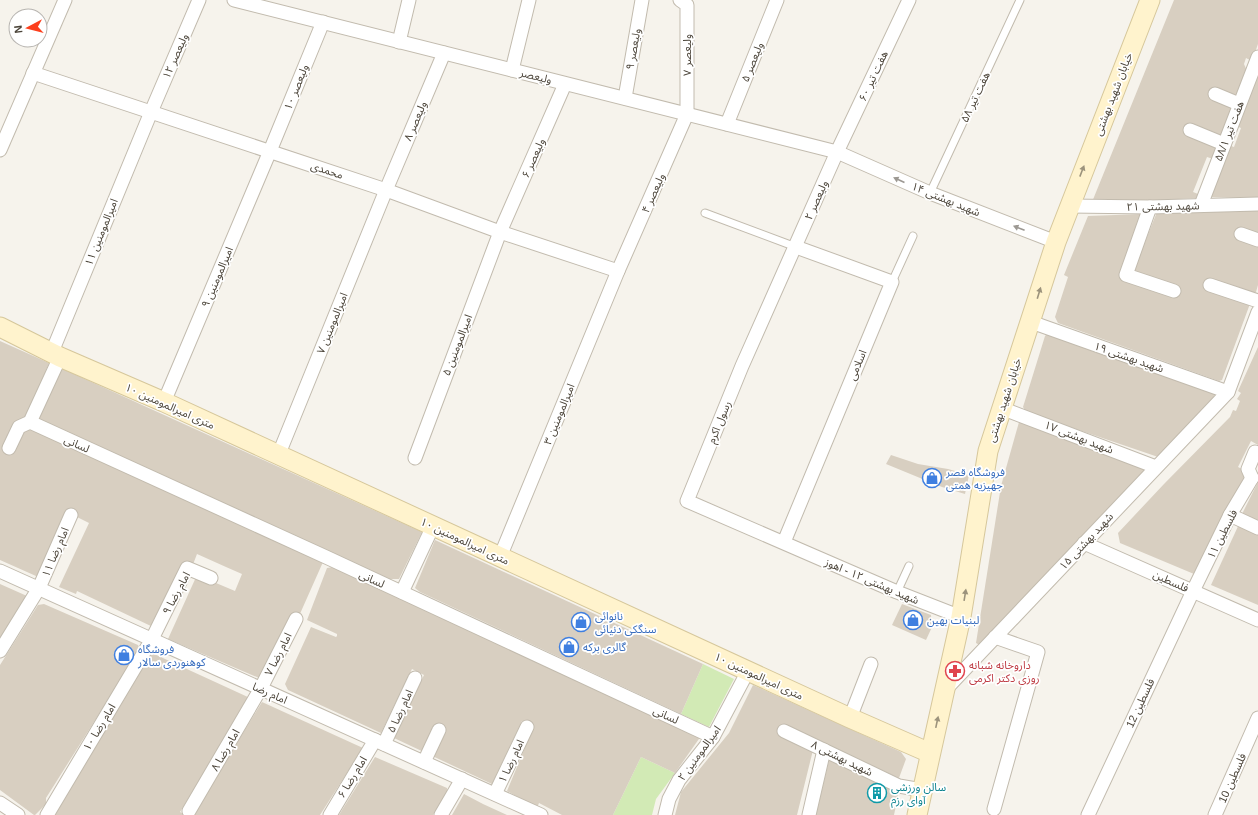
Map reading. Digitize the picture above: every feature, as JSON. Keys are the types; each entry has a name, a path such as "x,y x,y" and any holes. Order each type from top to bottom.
{"street":[{"path":"0,150 65,0"},
{"name":"ولیعصر ۱۲","path":"151,112 199,0"},
{"name":"ولیعصر","path":"234,0 285,6 323,22 837,152"},
{"path":"399,42 409,0"},
{"path":"512,70 529,0"},
{"name":"ولیعصر ۹","path":"625,98 642,0"},
{"name":"ولیعصر ۷","path":"680,0 687,5 687,114"},
{"name":"ولیعصر ۵","path":"727,124 777,0"},
{"name":"هفت تیر ۶۰","path":"837,152 909,0"},
{"name":"خیابان شهید بهشتی","path":"916,815 961,617 988,451 1068,206 1150,0"},
{"name":"ولیعصر ۱۰","path":"270,151 323,22"},
{"name":"ولیعصر ۸","path":"386,190 444,53"},
{"name":"هفت تیر ۵۸/۱","path":"1202,205 1258,57"},
{"name":"محمدی","path":"33,73 386,190 500,232 618,271"},
{"name":"ولیعصر ۶","path":"500,232 565,84"},
{"path":"1215,94 1239,104"},
{"name":"امیرالمومنین ۱۱","path":"30,422 151,112"},
{"name":"ولیعصر ۴","path":"618,271 687,114"},
{"path":"1190,130 1224,144"},
{"name":"امیرالمومنین ۹","path":"164,402 270,151"},
{"name":"شهید بهشتی ۱۴","path":"837,152 930,193 1056,242"},
{"name":"ولیعصر ۲","path":"796,247 837,152"},
{"name":"امیرالمومنین ۷","path":"278,456 386,190"},
{"name":"شهید بهشتی ۲۱","path":"1068,206 1150,207 1258,204"},
{"path":"1150,207 1126,275 1174,291"},
{"name":"امیرالمومنین ۵","path":"415,458 500,232"},
{"path":"1241,234 1258,240"},
{"path":"796,247 892,282"},
{"name":"رسول اکرم","path":"784,542 687,500 742,366 796,247"},
{"name":"امیرالمومنین ۳","path":"500,558 618,271"},
{"name":"اسلامی","path":"784,542 892,282"},
{"path":"1210,285 1258,300"},
{"path":"1228,392 1258,312"},
{"name":"شهید بهشتی ۱۹","path":"1031,322 1228,392"},
{"name":"۱۰ متری امیرالمومنین","path":"0,327 56,355 164,402 500,558 930,753"},
{"name":"شهید بهشتی ۱۵","path":"944,691 1228,392"},
{"name":"شهید بهشتی ۱۷","path":"1001,408 1156,467"},
{"path":"9,448 19,428 30,422"},
{"name":"لسانی","path":"30,422 402,592 713,737"},
{"name":"فلسطین ۱۱","path":"1193,591 1230,515 1255,477 1248,469 1255,452 1258,453"},
{"name":"امام رضا ۱۱","path":"0,651 39,588 71,515"},
{"path":"1230,515 1258,528"},
{"path":"402,592 433,526"},
{"name":"شهید بهشتی ۱۲ - اهوز","path":"784,542 897,592 961,617"},
{"name":"فلسطین","path":"1084,543 1258,620"},
{"name":"امام رضا ۹","path":"152,639 187,568 211,578"},
{"name":"امام رضا","path":"0,571 541,815"},
{"name":"فلسطین 12","path":"1088,815 1193,591"},
{"name":"امام رضا ۷","path":"261,688 296,619"},
{"path":"994,809 1038,652 996,637"},
{"name":"امام رضا ۱۰","path":"47,815 152,639"},
{"path":"850,718 871,664"},
{"name":"امیرالمومنین ۲","path":"665,815 669,799 679,780 713,737 748,671"},
{"name":"امام رضا ۵","path":"380,742 416,678"},
{"name":"امام رضا ۸","path":"189,811 261,688"},
{"name":"فلسطین 10","path":"1215,815 1258,718"},
{"name":"امام رضا ۱","path":"495,794 527,727"},
{"path":"424,762 439,730"},
{"name":"شهید بهشتی ۸","path":"784,731 899,786 922,790"},
{"name":"امام رضا ۶","path":"330,815 380,742"},
{"path":"809,815 824,750"},
{"path":"441,815 462,779"},
{"path":"0,803 18,815"}],"lane":[{"name":"هفت تیر ۵۸","path":"930,193 1020,0"},
{"path":"705,213 796,247"},
{"path":"892,282 913,236"},
{"path":"897,592 909,566"}],"green space":[{"path":"703,664 734,679 709,727 681,714"},
{"path":"641,757 675,773 656,799 652,815 613,815"}],"building":[{"path":"1174,0 1258,0 1258,44 1252,61 1246,58 1244,64 1247,71 1213,159 1207,157 1193,192 1198,194 1196,198 1092,202"},
{"path":"1258,69 1258,198 1207,197 1228,145 1234,147 1241,128 1236,126"},
{"path":"1258,207 1258,285 1256,292 1252,294 1251,301 1222,380 1219,381 1058,323 1055,317 1068,277 1064,275 1088,216 1143,214 1132,274 1157,212"},
{"path":"1047,334 1081,344 1092,351 1215,394 1208,408 1164,459 1026,412 1023,407 1045,336"},
{"path":"0,341 49,363 24,423 25,427 323,562 271,679 266,681 168,639 197,575 235,591 242,574 197,554 192,567 153,627 77,591 76,594 59,587 89,523 75,516 45,580 0,560"},
{"path":"1258,347 1258,445 1251,441 1238,467 1244,470 1244,477 1202,571 1194,574 1120,543 1118,533 1230,417 1233,410 1236,411 1240,401 1237,399 1241,393 1238,391"},
{"path":"63,369 422,532 399,579 388,579 38,419 60,370"},
{"path":"1019,422 1151,469 983,647 976,643 1001,486"},
{"name":"فروشگاه قصر جهیزیه همتی","path":"891,455 918,464 948,469 969,475 965,494 942,487 886,464"},
{"path":"1258,482 1258,525 1240,518"},
{"path":"1240,522 1258,530 1258,605 1211,585"},
{"path":"435,540 703,664 681,714 420,592 415,588"},
{"path":"333,567 701,736 675,773 641,757 613,815 562,815 539,803 537,808 507,791 534,726 522,721 492,784 394,738 424,675 412,669 381,733 288,690 285,684 311,627 336,637 337,636 337,634 307,620 327,568"},
{"path":"0,584 27,596 0,639"},
{"path":"44,604 138,645 140,649 46,798 46,804 34,815 0,790 0,665 38,605"},
{"name":"لبنیات بهین","path":"902,604 931,615 932,627 926,640 892,625"},
{"path":"152,653 250,698 180,812 185,815 53,815"},
{"path":"753,685 901,752 906,759 899,778 783,726 813,750 797,815 675,815 681,792 729,733"},
{"path":"262,702 363,748 320,815 193,815"},
{"path":"375,757 447,788 447,792 433,815 339,815"},
{"path":"829,760 895,790 898,796 894,815 816,815"},
{"path":"464,794 483,804 507,815 452,815"}],"place":[{"name":"فروشگاه قصر جهیزیه همتی","path":"932,478"},
{"name":"لبنیات بهین","path":"913,620"},
{"name":"نانوائی سنگکی دنیائی","path":"581,622"},
{"name":"گالری برکه","path":"569,647"},
{"name":"فروشگاه کوهنوردی سالار","path":"124,655"},
{"name":"داروخانه شبانه روزی دکتر اکرمی","path":"955,671"},
{"name":"سالن ورزشی آوای رزم","path":"877,793"}]}
